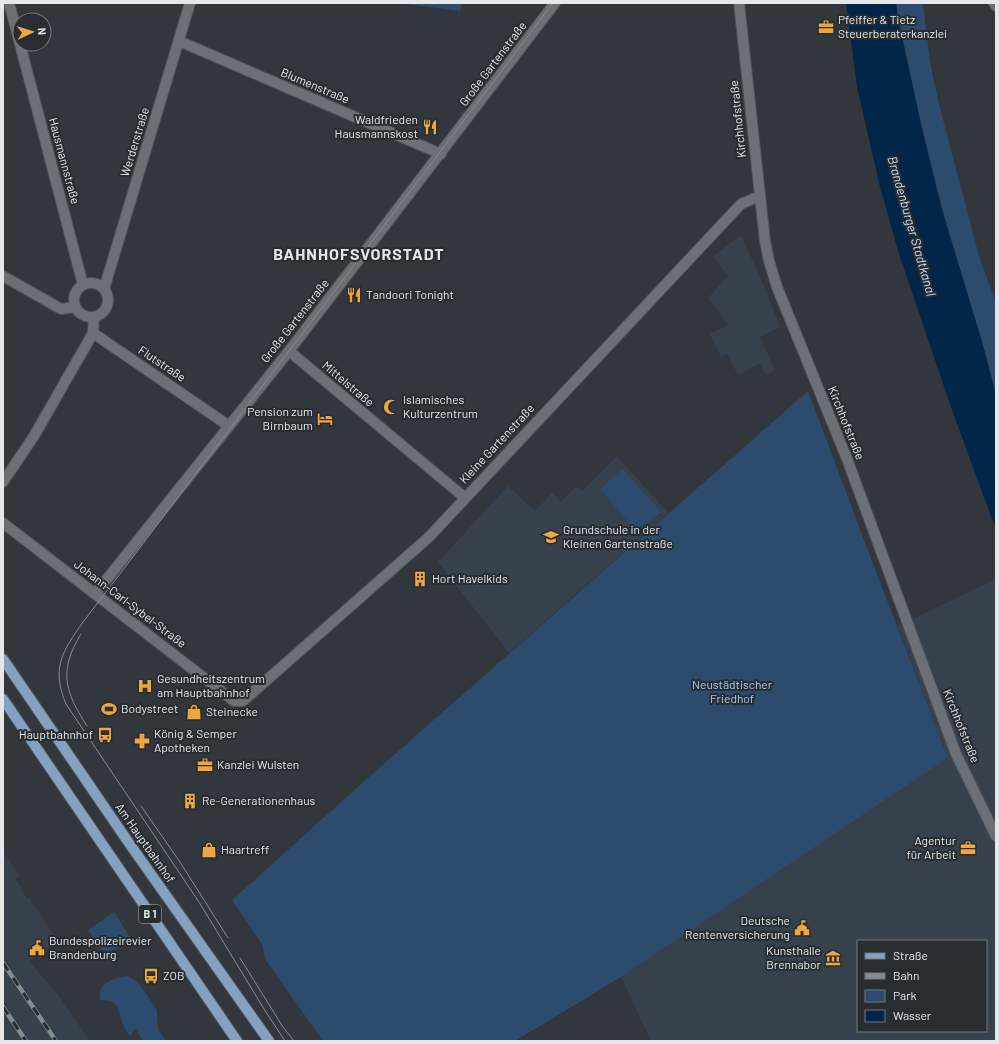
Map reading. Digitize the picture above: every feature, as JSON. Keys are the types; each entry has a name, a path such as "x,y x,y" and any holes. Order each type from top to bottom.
{"main road":[{"name":"Am Hauptbahnhof","path":"3,659 131,846 269,1041"},
{"name":"B 1","path":"3,699 237,1041"}],"street":[{"name":"Hausmannstraße","path":"9,3 12,14"},
{"name":"Werderstraße","path":"94,317 103,312 106,308 108,298 104,289 190,3"},
{"name":"Große Gartenstraße","path":"95,594 289,351 555,3"},
{"name":"Kirchhofstraße","path":"739,3 765,241 769,262 777,287 801,348 847,459 956,754 996,836"},
{"name":"Blumenstraße","path":"179,41 441,154"},
{"name":"Hausmannstraße","path":"22,52 83,285"},
{"name":"Kleine Gartenstraße","path":"243,701 429,537 464,497 740,204 760,196"},
{"path":"3,276 61,310 75,307"},
{"path":"3,482 34,436 93,333 94,317 83,315 75,307 74,297 76,292 83,285 88,283 94,283 104,289"},
{"name":"Flutstraße","path":"93,333 229,426"},
{"name":"Mittelstraße","path":"289,351 464,497"},
{"name":"Johann-Carl-Sybel-Straße","path":"3,524 234,701 243,701"}],"shaded area":[{"path":"741,235 780,327 760,337 775,370 766,375 760,363 738,375 727,354 721,357 710,334 728,325 708,298 728,276 713,256"},
{"name":"Grundschule in der Kleinen Gartenstraße","path":"617,456 668,513 509,653 438,562 508,486 535,511 552,493 561,502 576,486 582,491"},
{"path":"996,579 996,1041 651,1041 621,977 948,758 898,626"},
{"path":"4,853 20,876 15,879 24,891 23,892 27,899 29,898 58,941 29,961 58,995 90,1041 3,1041"}],"green space":[{"path":"400,3 462,3 460,11"},
{"path":"896,3 923,3 930,62 939,104 979,256 996,303 996,394 936,187 898,18"},
{"name":"Neustädtischer Friedhof","path":"808,391 948,758 621,977 515,1041 323,1041 265,959 262,944 232,900 370,776"},
{"path":"623,469 661,512 637,532 600,489"},
{"path":"114,912 131,939 106,956 88,930"},
{"path":"128,976 138,982 157,1010 158,1030 166,1041 143,1041 135,1028 130,1037 123,1024 116,1005 111,1002 100,1000 101,989 104,985 118,978"}],"water":[{"name":"Brandenburger Stadtkanal","path":"846,3 896,3 921,124 942,210 981,338 996,394 996,530 952,410 899,254 880,187 857,87"}],"tram line":[{"path":"285,1041 199,902 66,704 59,680 61,661 69,642 83,622 553,3"},
{"path":"81,634 69,659 67,681 69,692 79,714 87,726"},
{"path":"141,806 180,862 228,938"},
{"path":"240,958 283,1027 294,1041"}],"railway":[{"path":"3,963 56,1041"},
{"path":"3,1007 26,1041"}],"place":[{"name":"Pfeiffer & Tietz Steuerberaterkanzlei","path":"826,27"},
{"name":"Waldfrieden Hausmannskost","path":"430,127"},
{"name":"Tandoori Tonight","path":"354,295"},
{"name":"Islamisches Kulturzentrum","path":"391,407"},
{"name":"Pension zum Birnbaum","path":"325,419"},
{"name":"Grundschule in der Kleinen Gartenstraße","path":"551,537"},
{"name":"Hort Havelkids","path":"420,579"},
{"name":"Gesundheitszentrum am Hauptbahnhof","path":"145,686"},
{"name":"Bodystreet","path":"109,709"},
{"name":"Steinecke","path":"194,712"},
{"name":"Hauptbahnhof","path":"105,735"},
{"name":"König & Semper Apotheken","path":"142,741"},
{"name":"Kanzlei Wulsten","path":"205,765"},
{"name":"Re-Generationenhaus","path":"190,801"},
{"name":"Agentur für Arbeit","path":"968,848"},
{"name":"Haartreff","path":"209,850"},
{"name":"Deutsche Rentenversicherung","path":"802,928"},
{"name":"Bundespolizeirevier Brandenburg","path":"37,948"},
{"name":"Kunsthalle Brennabor","path":"833,958"},
{"name":"ZOB","path":"151,976"}],"district":[{"name":"BAHNHOFSVORSTADT","path":"359,254"}]}
